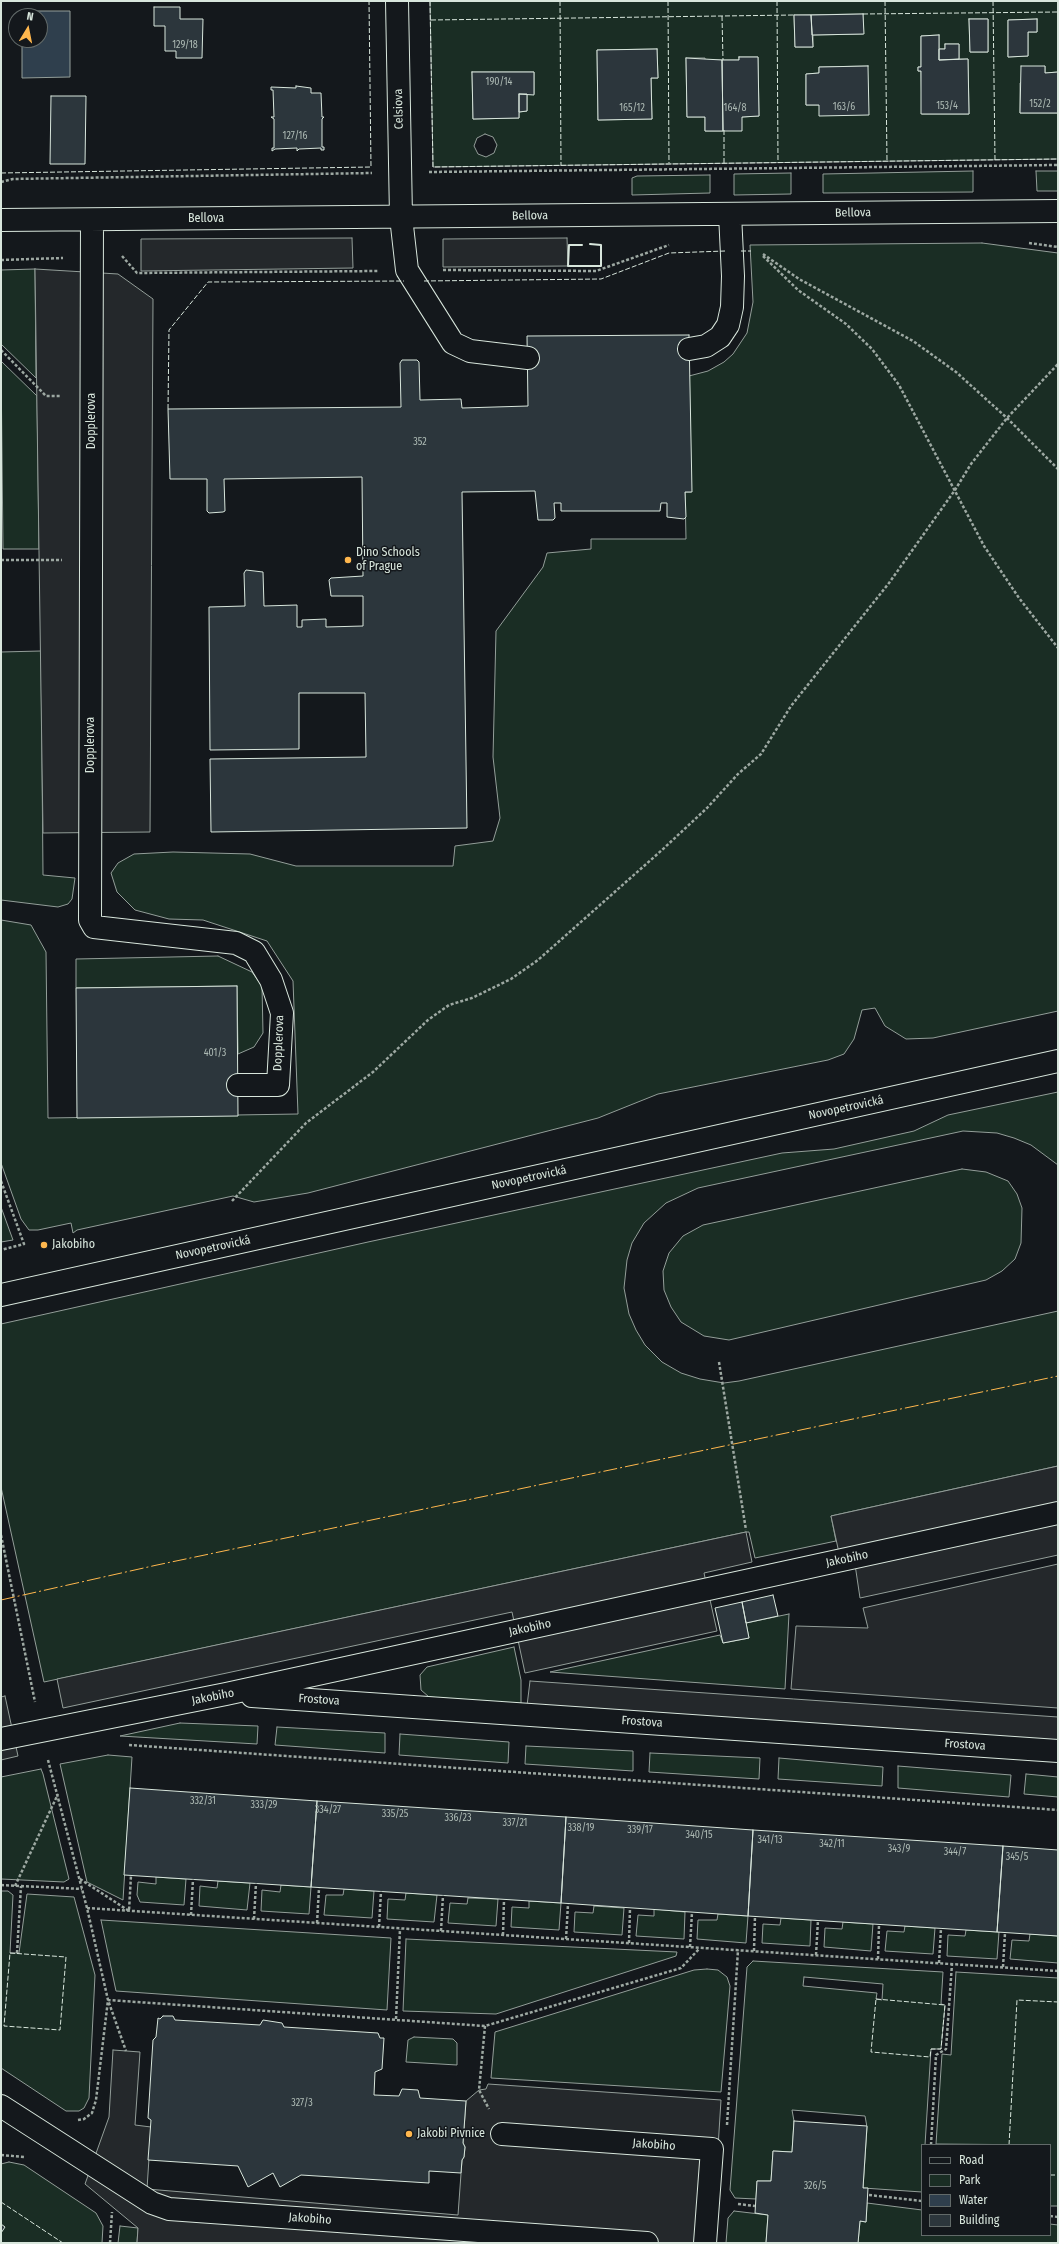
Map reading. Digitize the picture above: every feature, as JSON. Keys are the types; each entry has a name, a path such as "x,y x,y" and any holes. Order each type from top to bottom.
{"street":[{"name":"Celsiova","path":"397,1 401,218 407,270"},
{"name":"Bellova","path":"1,220 401,218 1058,211"},
{"path":"689,349 706,346 720,337 728,325 732,307 733,276 730,214"},
{"name":"Dopplerova","path":"92,220 90,920 94,927 236,943 254,952 271,980 282,1013 278,1085 238,1085"},
{"path":"407,270 453,343 470,352 528,358"},
{"name":"Novopetrovická","path":"1,1295 1058,1061"},
{"name":"Jakobiho","path":"1,1738 226,1694 1058,1513"},
{"name":"Frostova","path":"226,1694 1058,1751"},
{"name":"Jakobiho","path":"1,2106 146,2200 169,2209 647,2243"},
{"name":"Jakobiho","path":"502,2134 712,2149 705,2243"}],"path":[{"path":"1,182 13,179 1058,165"},
{"path":"1027,242 1058,247"},
{"path":"1,260 123,256 137,273 407,270 596,271 674,243"},
{"path":"1058,469 1007,418 956,372 913,342 799,279 756,250 798,290 846,324 872,349 899,385 984,546 1019,598 1058,648"},
{"path":"1,350 46,396 92,397"},
{"path":"232,1201 306,1123 373,1072 428,1020 449,1005 472,998 511,979 538,960 707,808 738,774 761,754 791,706 890,583 955,490 971,464 1007,418 1058,364"},
{"path":"1,560 92,560"},
{"path":"1,1181 24,1244 1,1250"},
{"path":"719,1362 746,1530"},
{"path":"124,1745 1058,1810"},
{"path":"15,1886 58,1794"},
{"path":"129,1911 132,1875"},
{"path":"79,1879 129,1911"},
{"path":"191,1915 193,1879"},
{"path":"254,1919 256,1884"},
{"path":"1,1885 82,1889"},
{"path":"17,1953 21,1886"},
{"path":"317,1923 319,1888"},
{"path":"379,1927 381,1892"},
{"path":"83,1895 108,2000 126,2051"},
{"path":"441,1931 443,1895"},
{"path":"503,1935 504,1900"},
{"path":"566,1939 568,1904"},
{"path":"87,1908 1058,1971"},
{"path":"629,1944 630,1908"},
{"path":"690,1947 692,1912"},
{"path":"754,1951 755,1916"},
{"path":"816,1956 818,1920"},
{"path":"878,1959 879,1925"},
{"path":"939,1963 941,1928"},
{"path":"396,2019 400,1929"},
{"path":"1003,1967 1005,1933"},
{"path":"108,2000 485,2026 681,1968 699,1948"},
{"path":"726,2132 738,1950"},
{"path":"931,2144 936,2055 946,2049 952,1964"},
{"path":"73,2120 84,2119 92,2113 96,2100 108,2000"},
{"path":"485,2026 479,2090 502,2134"},
{"path":"1,2156 13,2155 30,2158"},
{"path":"869,2195 921,2201"},
{"path":"743,2204 755,2206"}],"green space":[{"path":"430,1 1058,1 1058,72 1045,73 1045,66 1020,83 1020,113 1058,113 1058,159 433,167","holes":["863,14 863,34 813,35 813,47 795,47 794,15","969,19 988,19 988,52 970,52","1037,19 1037,32 1028,32 1028,56 1008,57 1008,20","939,35 939,49 945,49 945,44 959,44 959,59 968,59 969,114 922,114 921,71 918,71 918,67 921,67 921,36","657,49 658,78 651,78 652,119 598,120 597,50","739,57 758,57 759,116 742,117 723,131 705,131 705,117 687,117 686,58 705,58 705,60 739,60","868,66 819,105 806,105 806,74 819,73 819,67","472,72 534,72 534,94 527,94 527,111 519,112 519,118 473,119","485,134 493,137 497,145 494,153 486,157 478,154 474,146 477,138"]},
{"path":"973,171 973,192 823,193 823,174"},
{"path":"1036,171 1058,171 1058,191 1037,191"},
{"path":"791,173 791,194 734,195 734,174"},
{"path":"710,175 710,193 632,195 632,178 637,176"},
{"path":"982,243 1058,253 1058,1011 933,1038 906,1039 885,1026 875,1008 862,1010 854,1039 844,1054 828,1060 658,1094 598,1118 308,1193 254,1202 233,1196 77,1230 73,1233 71,1223 38,1230 29,1230 21,1219 1,1163 1,920 31,925 46,952 48,1118 298,1114 293,981 267,941 203,920 169,919 135,910 117,892 111,873 118,863 134,854 173,852 250,854 296,866 453,866 455,846 493,841 500,818 493,757 496,631 543,567 547,553 591,549 591,539 686,539 685,492 691,492 689,376 708,371 724,362 733,354 747,333 753,302 750,245"},
{"path":"35,269 36,378 1,344 1,270"},
{"path":"1,361 37,396 39,549 3,549"},
{"path":"41,651 43,875 75,878 72,899 68,904 58,907 1,900 1,652"},
{"path":"218,956 252,972 262,986 263,1033 254,1047 238,1054 237,986 76,988 76,959"},
{"path":"1058,1092 1058,1165 1031,1145 1014,1138 997,1133 963,1131 698,1188 666,1203 644,1223 632,1243 627,1260 624,1288 629,1314 636,1330 645,1345 662,1362 681,1373 700,1379 724,1383 739,1381 1058,1311 1058,1466 831,1516 836,1541 755,1558 749,1532 746,1532 44,1682 1,1487 1,1324 368,1242 782,1153 834,1149 914,1131 948,1115"},
{"path":"962,1169 986,1172 1008,1181 1017,1194 1022,1208 1021,1243 1015,1259 1002,1271 986,1280 729,1340 704,1336 681,1322 671,1307 664,1290 663,1271 669,1253 683,1236 703,1225"},
{"path":"1,1207 13,1240 1,1242"},
{"path":"789,1614 785,1689 550,1672 720,1635 723,1643 749,1638 746,1623"},
{"path":"514,1647 521,1680 521,1704 429,1697 421,1690 420,1675 427,1667"},
{"path":"180,1723 258,1726 257,1744 120,1736"},
{"path":"277,1727 385,1733 385,1753 275,1745"},
{"path":"400,1734 509,1742 508,1763 399,1755"},
{"path":"526,1746 633,1751 633,1771 525,1764"},
{"path":"650,1753 760,1758 759,1779 649,1772"},
{"path":"108,1755 132,1757 123,1900 87,1882 60,1764"},
{"path":"779,1758 883,1767 882,1786 778,1779"},
{"path":"898,1766 1011,1775 1009,1797 898,1788"},
{"path":"41,1769 69,1879 64,1882 1,1879 1,1777"},
{"path":"1026,1774 1058,1777 1058,1797 1024,1794"},
{"path":"156,1877 186,1879 184,1905 140,1902 137,1895 138,1882 156,1884"},
{"path":"218,1881 250,1883 247,1910 199,1906 200,1886 217,1888"},
{"path":"281,1885 311,1887 309,1914 261,1911 262,1890 280,1892"},
{"path":"344,1889 374,1891 372,1918 324,1915 326,1895 343,1895"},
{"path":"1,1891 8,1891 13,1895 10,1953 19,1953 27,1894 74,1897 95,1975 89,2098 84,2108 79,2111 66,2111 1,2068"},
{"path":"406,1893 437,1895 434,1922 387,1919 388,1899 405,1900"},
{"path":"468,1898 498,1899 496,1926 448,1923 450,1903 467,1904"},
{"path":"529,1901 561,1903 559,1930 511,1927 512,1907 529,1908"},
{"path":"594,1906 624,1908 622,1935 574,1932 575,1912 593,1913"},
{"path":"654,1909 685,1912 684,1939 636,1936 638,1915 654,1916"},
{"path":"718,1914 748,1916 746,1943 697,1939 698,1920 717,1920"},
{"path":"781,1918 811,1920 810,1946 762,1943 763,1924 780,1925"},
{"path":"101,1920 391,1938 387,2010 116,1991"},
{"path":"843,1922 873,1924 871,1951 824,1947 825,1928 842,1929"},
{"path":"905,1926 935,1928 933,1954 885,1951 887,1931 904,1932"},
{"path":"966,1930 999,1932 997,1959 947,1956 948,1935 965,1936"},
{"path":"1030,1934 1058,1936 1058,1963 1010,1959 1012,1940 1029,1941"},
{"path":"406,1939 677,1952 676,1956 496,2014 403,2011"},
{"path":"753,1961 943,1972 941,2004 945,2005 941,2049 931,2049 925,2144 921,2144 921,2192 863,2188 867,2127 865,2116 792,2110 794,2121 792,2152 773,2151 771,2181 757,2181 756,2199 735,2198 730,2190 747,1967","holes":["804,1977 883,1984 882,2000 876,1999 877,1993 803,1986"]},
{"path":"694,1970 718,1970 727,1977 730,1986 721,2092 491,2078 495,2032"},
{"path":"956,1972 1058,1978 1058,2206 1051,2206 1051,2144 936,2144 942,2054 951,2055"},
{"path":"414,2037 453,2039 457,2043 457,2065 406,2062 408,2040"},
{"path":"9,2162 24,2165 96,2213 103,2226 102,2243 1,2243 1,2164"},
{"path":"867,2203 921,2210 921,2236 1051,2236 1051,2224 1058,2225 1058,2243 858,2243 860,2221 866,2222"},
{"path":"734,2211 768,2215 766,2243 726,2243 728,2218"},
{"path":"120,2226 138,2228 137,2243 118,2243"}],"shaded area":[{"path":"352,238 353,268 141,271 141,239"},
{"path":"567,238 568,266 443,267 443,239"},
{"path":"35,269 118,274 153,299 150,832 43,833"},
{"path":"1058,1466 1058,1555 860,1598 853,1551 839,1553 831,1516"},
{"path":"746,1532 752,1562 704,1573 717,1631 525,1673 512,1612 63,1708 57,1679"},
{"path":"1058,1564 1058,1708 791,1689 796,1626 868,1628 863,1608"},
{"path":"530,1681 1058,1717 1058,1751 526,1714"},
{"path":"5,1696 18,1756 1,1760 1,1697"},
{"path":"113,2050 140,2052 135,2125 151,2127 147,2189 458,2215 462,2160 464,2157 465,2147 463,2143 466,2101 479,2090 486,2089 488,2084 721,2100 712,2243 137,2243 138,2228 85,2184 109,2117"}],"water":[{"path":"48,11 70,11 70,77 22,78 22,48 48,48"}],"building":[{"path":"154,7 180,7 180,19 203,19 202,58 176,58 176,51 165,51 165,26 154,26"},
{"path":"863,14 864,34 812,35 811,15"},
{"path":"794,15 811,15 813,47 795,47"},
{"path":"969,19 988,19 988,52 970,52"},
{"path":"1037,19 1037,32 1028,32 1028,56 1008,57 1008,20"},
{"path":"939,35 939,60 968,59 969,114 921,114 921,71 918,71 918,67 921,67 921,36"},
{"path":"945,44 959,44 959,59 939,60 939,49 945,49"},
{"path":"657,49 658,78 651,78 652,119 598,120 597,50"},
{"path":"739,57 758,57 759,116 742,117 742,131 723,131 722,60 739,60"},
{"path":"686,58 722,60 723,131 705,131 705,117 687,117"},
{"path":"868,66 869,115 819,116 819,105 806,105 806,74 819,73 819,67"},
{"path":"1021,66 1045,66 1045,73 1058,72 1058,113 1020,113"},
{"path":"472,72 534,72 534,95 519,94 519,118 473,119"},
{"path":"296,86 311,88 311,93 321,93 322,117 324,117 322,119 322,147 324,147 324,150 321,150 321,148 299,149 297,151 297,148 275,149 272,151 272,148 274,148 274,119 271,117 274,117 273,90 271,90 271,87 296,88"},
{"path":"519,94 527,94 527,111 519,112"},
{"path":"51,96 86,96 85,164 50,164"},
{"path":"689,335 692,492 685,492 686,517 684,519 667,517 667,503 661,503 660,511 561,511 561,503 554,503 555,518 553,520 538,520 535,491 462,492 467,828 211,832 210,759 366,757 365,693 299,693 299,749 210,750 209,607 245,606 244,573 246,570 263,572 264,606 297,605 297,627 302,627 302,620 326,619 326,627 363,626 363,596 331,596 329,580 331,578 363,576 362,477 224,479 225,511 209,513 207,511 207,479 170,479 168,409 401,407 400,363 402,360 417,360 419,362 420,400 461,399 462,408 528,406 527,336"},
{"path":"237,986 238,1116 77,1118 76,988"},
{"path":"773,1595 778,1616 746,1623 742,1602"},
{"path":"742,1602 749,1638 723,1643 715,1608"},
{"path":"130,1788 317,1801 311,1887 124,1875"},
{"path":"317,1801 566,1817 561,1903 311,1887"},
{"path":"566,1817 753,1830 748,1916 561,1903"},
{"path":"753,1830 1003,1846 997,1932 748,1916"},
{"path":"1003,1846 1058,1850 1058,1936 997,1932"},
{"path":"163,2016 173,2016 175,2020 260,2025 263,2020 282,2023 284,2027 378,2033 380,2038 384,2038 382,2069 375,2072 374,2095 399,2096 402,2089 418,2090 420,2098 466,2101 463,2143 465,2147 461,2173 429,2171 429,2183 301,2175 280,2187 273,2173 248,2187 238,2166 148,2160 151,2120 148,2118 153,2040 156,2037 158,2018 160,2019"},
{"path":"794,2121 867,2126 863,2188 868,2188 866,2222 860,2221 858,2243 766,2243 768,2215 755,2213 757,2181 771,2181 773,2151 792,2152"},
{"path":"1,2224 5,2227 1,2233"}],"fence":[{"path":"1,173 371,167 369,1"},
{"path":"430,1 433,167 1058,159"},
{"path":"560,1 561,165"},
{"path":"668,1 669,163"},
{"path":"777,1 778,162"},
{"path":"885,1 887,161"},
{"path":"993,1 995,160"},
{"path":"863,14 1058,12"},
{"path":"431,20 794,15"},
{"path":"722,16 723,60"},
{"path":"724,130 724,163"},
{"path":"424,281 601,279 669,253 725,251"},
{"path":"741,251 751,251"},
{"path":"168,409 169,330 208,282 404,281"},
{"path":"10,1953 66,1957 60,2030 4,2026 10,1953"},
{"path":"876,1999 945,2005 941,2049 931,2049 930,2057 871,2052 876,1999"},
{"path":"1009,2144 1017,2000 1058,2002"},
{"path":"1051,2175 1058,2175"},
{"path":"1,2202 63,2243"}],"wall":[{"path":"582,245 569,245 568,266 601,266 601,245 590,244"}],"power":[{"path":"1,1600 157,1565 1058,1376"}],"place":[{"name":"Dino Schools of Prague","path":"348,560"},
{"name":"Jakobiho","path":"44,1245"},
{"name":"Jakobi Pivnice","path":"409,2134"}]}
